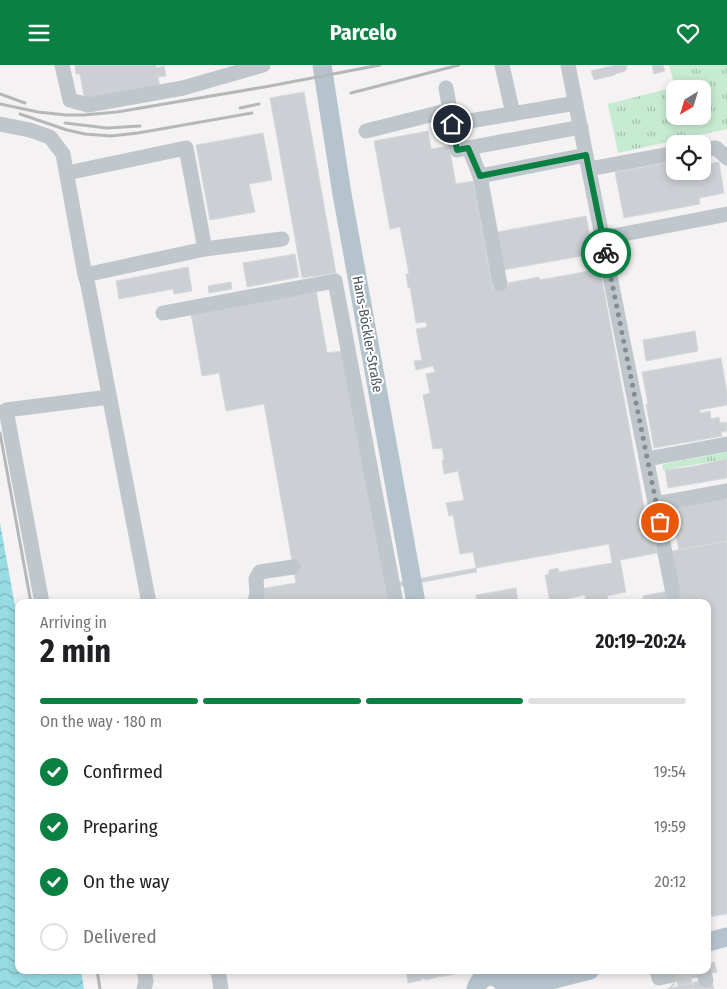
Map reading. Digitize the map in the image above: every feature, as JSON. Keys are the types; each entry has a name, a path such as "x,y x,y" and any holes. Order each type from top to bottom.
{"main road":[{"name":"Hans-Böckler-Straße","path":"322,65 342,194 415,599"},
{"path":"711,941 727,937"},
{"path":"526,989 574,974"},
{"path":"490,980 516,982 547,981"}],"lane":[{"path":"62,65 70,100 88,105 183,88 263,65"},
{"path":"502,65 512,115"},
{"path":"568,65 673,593"},
{"path":"446,88 457,150 581,127"},
{"path":"366,131 451,117 512,115 576,103"},
{"path":"0,124 30,130 50,137 63,154 109,397 143,599"},
{"path":"67,173 186,148 205,249"},
{"path":"468,148 480,176 500,284"},
{"path":"711,148 716,148 727,158"},
{"path":"480,176 666,154"},
{"path":"603,238 727,214"},
{"path":"85,275 205,249 282,239"},
{"path":"163,313 335,281 395,599"},
{"path":"41,599 6,410 109,397"},
{"path":"647,459 727,444"},
{"path":"656,504 727,491"},
{"path":"256,599 256,579 260,572 293,567"},
{"path":"219,974 221,989"}],"green space":[{"path":"669,65 727,65 727,129 700,135 666,135 666,142 618,153 608,104 666,89 666,125 711,125 711,80 673,80"},
{"path":"727,452 727,459 663,470 662,466 664,464"}],"water":[{"path":"0,523 15,606 15,974 82,974 84,989 0,989"}],"building":[{"path":"75,65 156,65 156,68 164,66 166,76 158,77 160,88 85,101 80,74 76,74"},
{"path":"615,65 626,65 627,68 625,71 615,75 594,80 591,71"},
{"path":"652,65 663,65 665,71 654,74"},
{"path":"304,92 336,273 302,278 270,98"},
{"path":"428,131 431,149 449,146 456,184 473,181 493,289 508,286 508,283 539,277 540,280 600,269 648,529 652,529 657,553 620,560 626,592 607,596 608,599 586,599 585,595 565,599 549,599 545,575 549,574 549,570 558,568 559,572 612,563 609,544 476,568 473,552 460,554 453,515 449,516 446,503 464,500 458,471 444,474 442,448 433,449 423,395 430,393 426,374 435,372 433,366 416,370 414,361 422,360 416,329 427,327 426,322 416,323 410,287 408,288 406,274 409,274 400,227 390,229 374,141"},
{"path":"263,133 272,180 249,184 255,212 210,220 196,145"},
{"path":"719,162 724,193 699,198 700,204 624,218 615,172 666,163 666,180 711,180 711,163"},
{"path":"586,216 593,254 503,270 497,232"},
{"path":"295,254 299,277 247,287 243,263"},
{"path":"188,267 192,291 174,294 173,289 119,299 116,281"},
{"path":"231,282 232,289 209,293 208,286"},
{"path":"316,290 327,353 343,351 388,599 260,599 259,589 296,583 264,404 226,411 219,373 202,376 191,313"},
{"path":"695,331 698,351 646,361 643,340"},
{"path":"721,358 727,393 727,405 700,410 700,413 710,411 711,419 719,417 720,423 727,422 727,431 721,432 722,436 654,448 642,372"},
{"path":"727,459 727,478 668,488 665,470"},
{"path":"727,496 727,541 679,550 670,506"},
{"path":"727,541 727,914 711,917 711,599 643,599 643,596 668,591 669,598 680,596 672,551"},
{"path":"476,568 477,572 386,589 385,585"},
{"path":"516,588 517,599 476,599 476,595"},
{"path":"714,962 717,972 711,973 711,963"},
{"path":"407,974 454,974 425,980 425,978 408,983"},
{"path":"668,974 699,974 699,976 691,978 692,983 678,986 677,981 670,983"},
{"path":"711,978 714,989 693,989 692,983"},
{"path":"692,983 693,989 667,989"}],"tunnel":[{"path":"668,976 678,974"}],"railway":[{"path":"0,104 38,112 66,115 117,112 380,65"},
{"path":"351,93 459,65"},
{"path":"0,94 25,103"},
{"path":"240,108 259,104"},
{"path":"20,114 67,130 85,134 111,136 252,113"},
{"path":"65,123 107,128 140,126"},
{"path":"0,433 30,599"},
{"path":"98,974 100,989"}],"way so far":[{"path":"606,253 660,522"}],"route":[{"path":"452,124 457,150 468,148 480,176 586,155 606,253"}]}
